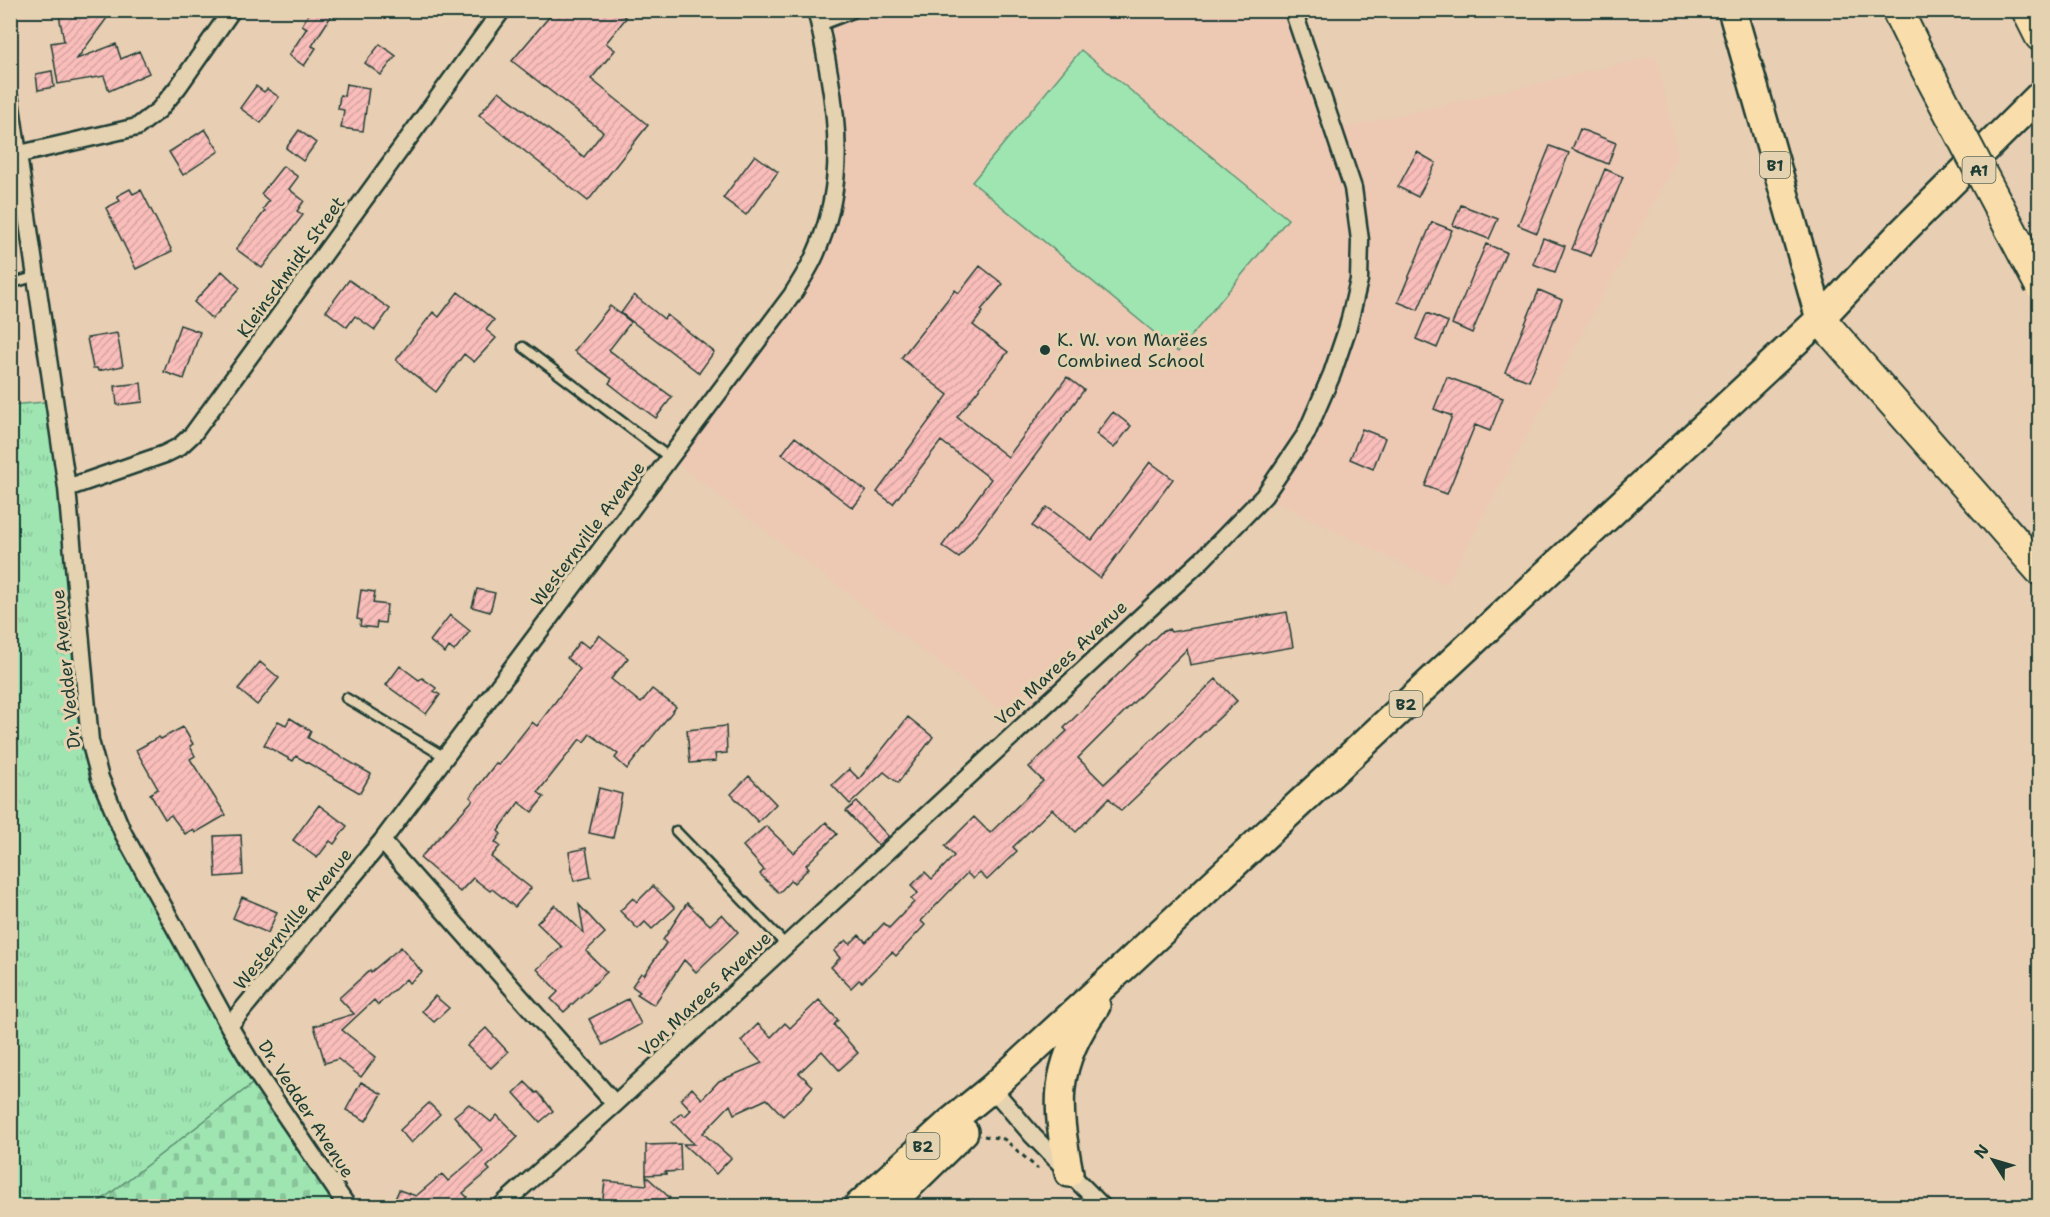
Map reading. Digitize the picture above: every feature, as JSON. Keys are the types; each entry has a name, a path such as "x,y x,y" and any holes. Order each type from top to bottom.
{"highway":[{"name":"B1","path":"1732,10 1820,319"},
{"name":"A1","path":"1897,10 2040,285"},
{"path":"2027,10 2040,36"},
{"path":"2040,95 1901,233 1820,319 2040,570"},
{"path":"1901,233 2040,117"},
{"name":"B2","path":"858,1206 949,1122 992,1088 1820,319"},
{"path":"1069,1173 1061,1126 1060,1096 1064,1067 1082,1027 1126,964"},
{"name":"B2","path":"888,1206 969,1127 992,1088"}],"street":[{"path":"20,154 137,128 159,110 178,87 232,10"},
{"name":"Kleinschmidt Street","path":"67,488 165,454 179,447 193,434 501,10"},
{"path":"817,16 850,10"},
{"name":"Von Marees Avenue","path":"501,1206 615,1104 1202,560 1264,496 1306,434 1332,374 1348,327 1359,280 1360,240 1353,188 1293,10"},
{"name":"Westernville Avenue","path":"229,1026 382,841 792,295 815,255 826,224 834,190 838,148 834,104 817,16"},
{"name":"Dr. Vedder Avenue","path":"10,100 20,154 67,488 90,741 100,778 123,833 229,1026 260,1078 347,1206"},
{"path":"382,841 615,1104"},
{"path":"992,1088 1033,1136 1102,1206"}],"lane":[{"path":"10,284 37,276"},
{"path":"523,347 670,458"},
{"path":"346,698 445,758"},
{"path":"676,831 786,945"}],"path":[{"path":"981,1136 1004,1139 1038,1169"}],"shaded area":[{"name":"K. W. von Marëes Combined School","path":"850,10 1293,11 1335,130 1656,56 1678,157 1446,585 1264,496 1022,726 670,458 792,295 834,190 819,22"}],"green space":[{"path":"1081,50 1288,219 1178,352 972,182"},
{"path":"55,401 100,778 260,1078 94,1206 11,1206 11,405"},
{"path":"260,1078 347,1206 94,1206"}],"building":[{"path":"58,10 97,10 107,18 77,59 116,44 121,59 139,51 149,73 109,91 104,76 58,84 51,43 64,41"},
{"path":"311,10 335,10 312,46 316,48 304,66 289,55 307,28 302,25"},
{"path":"555,10 618,10 626,18 606,43 615,50 591,79 648,125 588,201 479,115 499,91 584,157 603,132 512,61"},
{"path":"380,44 396,56 381,75 365,63"},
{"path":"52,71 54,87 38,90 36,74"},
{"path":"346,84 369,88 363,131 341,128 344,110 338,109 340,95 344,96"},
{"path":"256,86 264,92 267,89 279,97 261,123 240,108"},
{"path":"205,129 219,151 183,175 169,152"},
{"path":"1580,129 1616,143 1608,164 1572,149"},
{"path":"299,130 316,143 303,161 286,148"},
{"path":"1550,146 1569,153 1537,233 1518,225"},
{"path":"1417,152 1436,163 1418,197 1398,187"},
{"path":"755,155 778,172 746,215 723,198"},
{"path":"283,166 298,177 289,189 304,201 297,211 303,215 262,268 236,249 265,211 263,209 269,201 261,194"},
{"path":"1605,169 1623,177 1591,256 1572,249"},
{"path":"130,189 133,194 141,190 172,251 136,269 106,208 120,201 117,196"},
{"path":"1461,205 1498,219 1489,239 1453,225"},
{"path":"1432,222 1452,230 1418,310 1398,302"},
{"path":"1543,238 1565,246 1555,272 1533,264"},
{"path":"1486,244 1506,252 1472,333 1452,324"},
{"path":"980,266 1003,284 981,310 983,312 973,325 1008,352 957,417 1008,457 1067,377 1084,390 959,558 942,546 991,479 941,441 893,504 877,492 948,395 901,358 955,290 959,293"},
{"path":"222,271 240,288 212,319 194,302"},
{"path":"349,280 390,309 375,330 355,316 347,327 326,311"},
{"path":"1539,290 1562,300 1529,381 1505,372"},
{"path":"458,292 494,320 486,330 496,338 474,362 464,354 436,392 396,360 433,312 439,317"},
{"path":"634,295 664,319 667,315 714,352 699,373 621,313"},
{"path":"610,306 631,322 609,350 672,397 656,418 609,383 612,379 574,351"},
{"path":"1427,313 1448,322 1437,348 1416,339"},
{"path":"180,325 200,332 184,379 164,372"},
{"path":"117,333 123,366 98,371 97,368 93,368 87,338"},
{"path":"1447,377 1503,398 1490,431 1475,425 1447,494 1425,486 1452,416 1434,409"},
{"path":"141,383 143,402 117,405 115,386"},
{"path":"1113,412 1131,426 1114,448 1096,434"},
{"path":"1362,429 1385,438 1373,469 1350,459"},
{"path":"795,437 866,491 853,508 782,454"},
{"path":"1150,462 1173,479 1100,578 1032,526 1047,507 1092,540"},
{"path":"477,589 495,593 490,612 472,607"},
{"path":"361,590 375,592 373,603 387,605 385,623 377,622 376,628 360,626 361,620 357,619"},
{"path":"1287,612 1293,647 1190,665 1187,649 1078,758 1104,784 1216,679 1237,701 1121,811 1109,798 1076,832 1052,809 1013,847 1017,851 987,880 979,872 973,879 967,873 921,921 925,925 896,956 892,952 862,982 859,980 851,988 831,967 840,958 834,951 846,940 850,944 859,935 866,942 884,923 889,928 914,902 911,899 918,893 911,886 925,872 932,879 954,856 945,846 974,817 990,833 1043,781 1029,767 1067,731 1064,728 1160,633 1169,629 1171,632"},
{"path":"450,615 470,631 454,651 449,647 445,653 430,641"},
{"path":"599,635 628,658 611,679 641,703 652,689 676,707 627,769 615,758 618,754 590,734 584,742 580,739 538,792 544,797 532,812 519,802 498,831 501,834 495,842 500,846 491,857 531,888 515,907 473,878 460,892 420,858 473,800 470,797 532,722 537,726 580,669 567,658 580,641 589,648"},
{"path":"260,662 279,678 257,705 238,689"},
{"path":"400,666 419,680 422,678 436,688 434,691 440,695 426,714 386,685"},
{"path":"908,717 933,737 898,783 884,772 850,804 832,785 849,769 859,779"},
{"path":"290,718 311,731 308,738 371,774 360,793 296,756 293,761 264,745 278,721 286,725"},
{"path":"726,726 727,753 715,754 716,761 690,763 687,730"},
{"path":"183,727 193,744 190,746 195,756 190,759 226,815 195,833 193,829 185,834 171,815 165,819 150,794 158,789 136,750"},
{"path":"749,776 776,804 758,822 731,794"},
{"path":"599,788 622,794 613,838 589,833"},
{"path":"857,802 888,836 878,845 846,811"},
{"path":"319,805 347,826 334,844 330,841 317,858 293,840"},
{"path":"826,822 837,834 806,865 809,868 794,883 791,880 779,893 760,874 764,870 743,846 766,826 794,853"},
{"path":"241,835 243,875 216,877 214,836"},
{"path":"586,848 591,877 574,881 569,852"},
{"path":"653,886 675,908 652,929 645,922 638,929 620,911 633,898 637,902"},
{"path":"242,897 277,912 268,933 233,918"},
{"path":"687,903 710,925 722,914 738,932 696,972 684,960 654,1005 637,994 640,992 632,986 641,973 644,975 666,943 663,940"},
{"path":"555,905 584,933 579,905 605,933 586,951 607,972 564,1012 551,999 558,992 537,969 562,947 537,923"},
{"path":"401,947 422,972 409,983 406,979 378,1005 374,1000 342,1030 376,1057 361,1077 338,1059 325,1063 314,1026 354,1014 339,998 370,970 371,972"},
{"path":"435,996 449,1008 434,1022 422,1011"},
{"path":"628,999 641,1024 603,1045 589,1019"},
{"path":"819,1000 838,1020 834,1025 858,1053 839,1070 822,1051 799,1073 813,1086 783,1116 767,1099 734,1114 730,1105 703,1133 731,1158 716,1174 683,1144 694,1144 672,1122 681,1113 685,1116 691,1110 681,1099 692,1088 702,1099 719,1081 762,1063 741,1041 758,1024 771,1037 785,1023 790,1028"},
{"path":"486,1028 508,1052 491,1068 467,1046"},
{"path":"361,1082 382,1094 366,1121 346,1110"},
{"path":"525,1082 536,1093 538,1092 553,1111 540,1122 514,1093"},
{"path":"429,1103 440,1114 411,1143 400,1130"},
{"path":"469,1104 491,1122 497,1115 518,1137 487,1167 490,1170 463,1193 467,1197 457,1206 392,1206 399,1190 416,1196 442,1174 448,1181 483,1151 454,1116"},
{"path":"680,1144 681,1171 646,1175 646,1145"},
{"path":"646,1176 670,1198 662,1206 630,1202 629,1206 602,1206 605,1181 647,1185"}],"place":[{"name":"K. W. von Marëes Combined School","path":"1045,350"}]}
